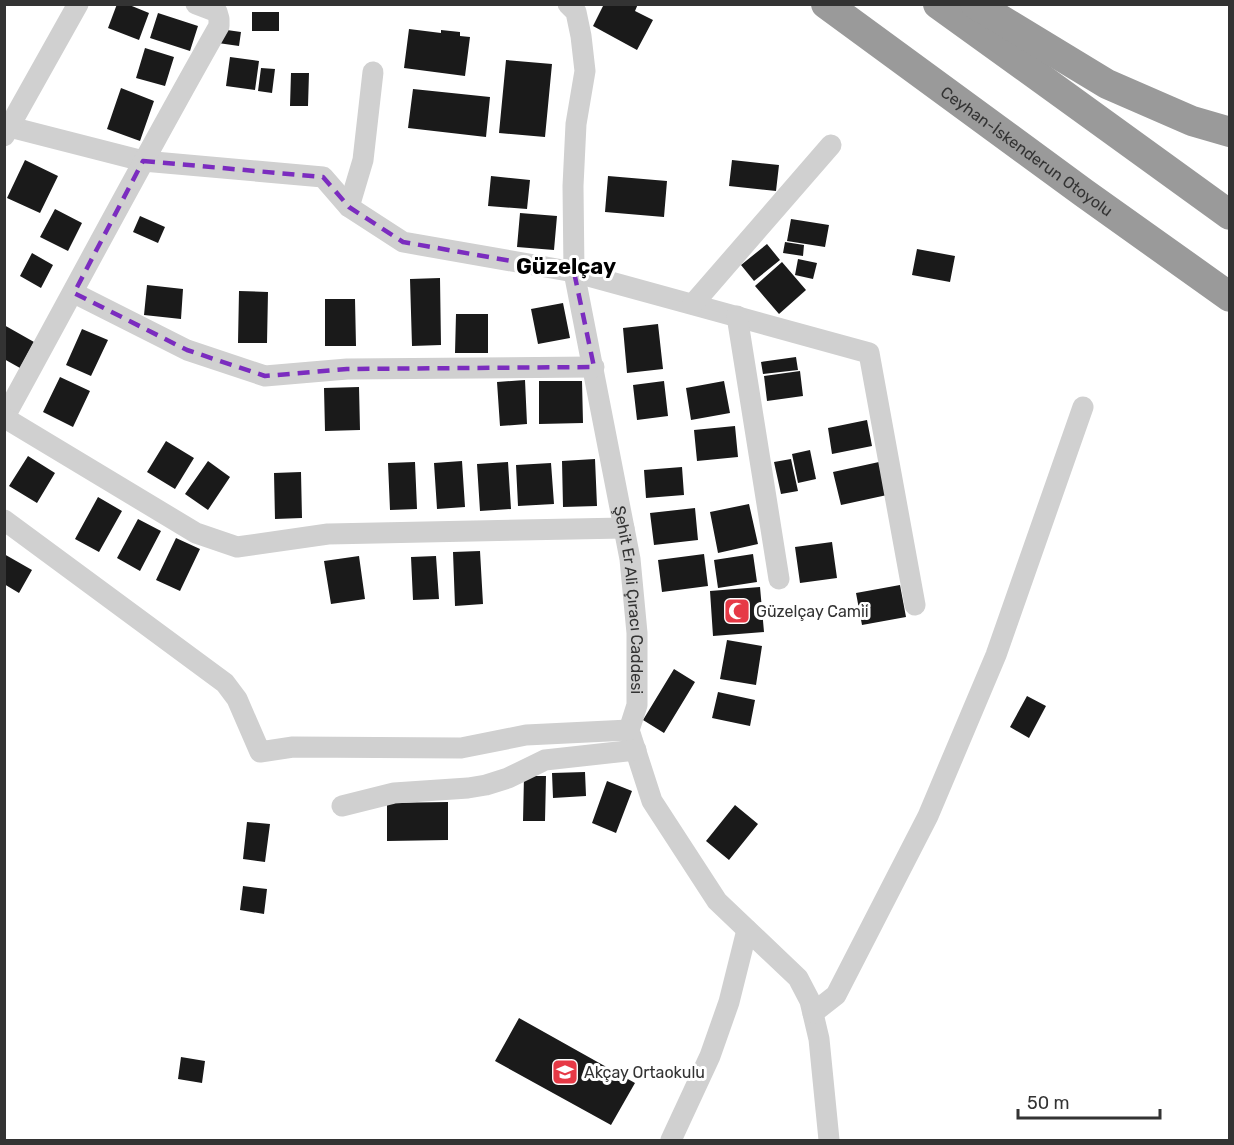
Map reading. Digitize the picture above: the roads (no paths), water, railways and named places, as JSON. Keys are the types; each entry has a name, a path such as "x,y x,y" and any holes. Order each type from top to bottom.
{"highway":[{"name":"Ceyhan-İskenderun Otoyolu","path":"826,4 1230,297"},
{"path":"938,4 1230,215"},
{"path":"975,4 1107,84 1192,121 1230,132"},
{"path":"1084,193 1230,305"}],"street":[{"path":"78,4 7,131 143,161 323,177 349,207 403,242 574,272 869,353 915,605"},
{"path":"196,4 217,12 219,26 143,161 5,418 196,533 237,547 328,534 624,528"},
{"name":"Şehit Er Ali Çıracı Caddesi","path":"568,4 576,12 585,71 576,124 573,186 574,272 630,559 637,633 637,705 633,740"},
{"path":"349,207 363,160 374,72"},
{"path":"693,304 831,145"},
{"path":"74,293 187,350 265,376 346,369 594,367"},
{"path":"737,316 779,579"},
{"path":"813,1013 836,995 928,816 996,655 1083,407"},
{"path":"4,520 225,683 237,699 260,752 293,747 461,748 526,735 633,740"},
{"path":"633,740 652,801 717,901 798,978 810,1000 819,1039 829,1140"},
{"path":"342,806 394,793 486,785 508,778 545,760 633,740"},
{"path":"671,1140 714,1045 729,1002 747,930"}],"place":[{"name":"Güzelçay Camii","path":"737,611"},
{"name":"Akçay Ortaokulu","path":"565,1072"}],"district":[{"name":"Güzelçay","path":"566,266"}]}
